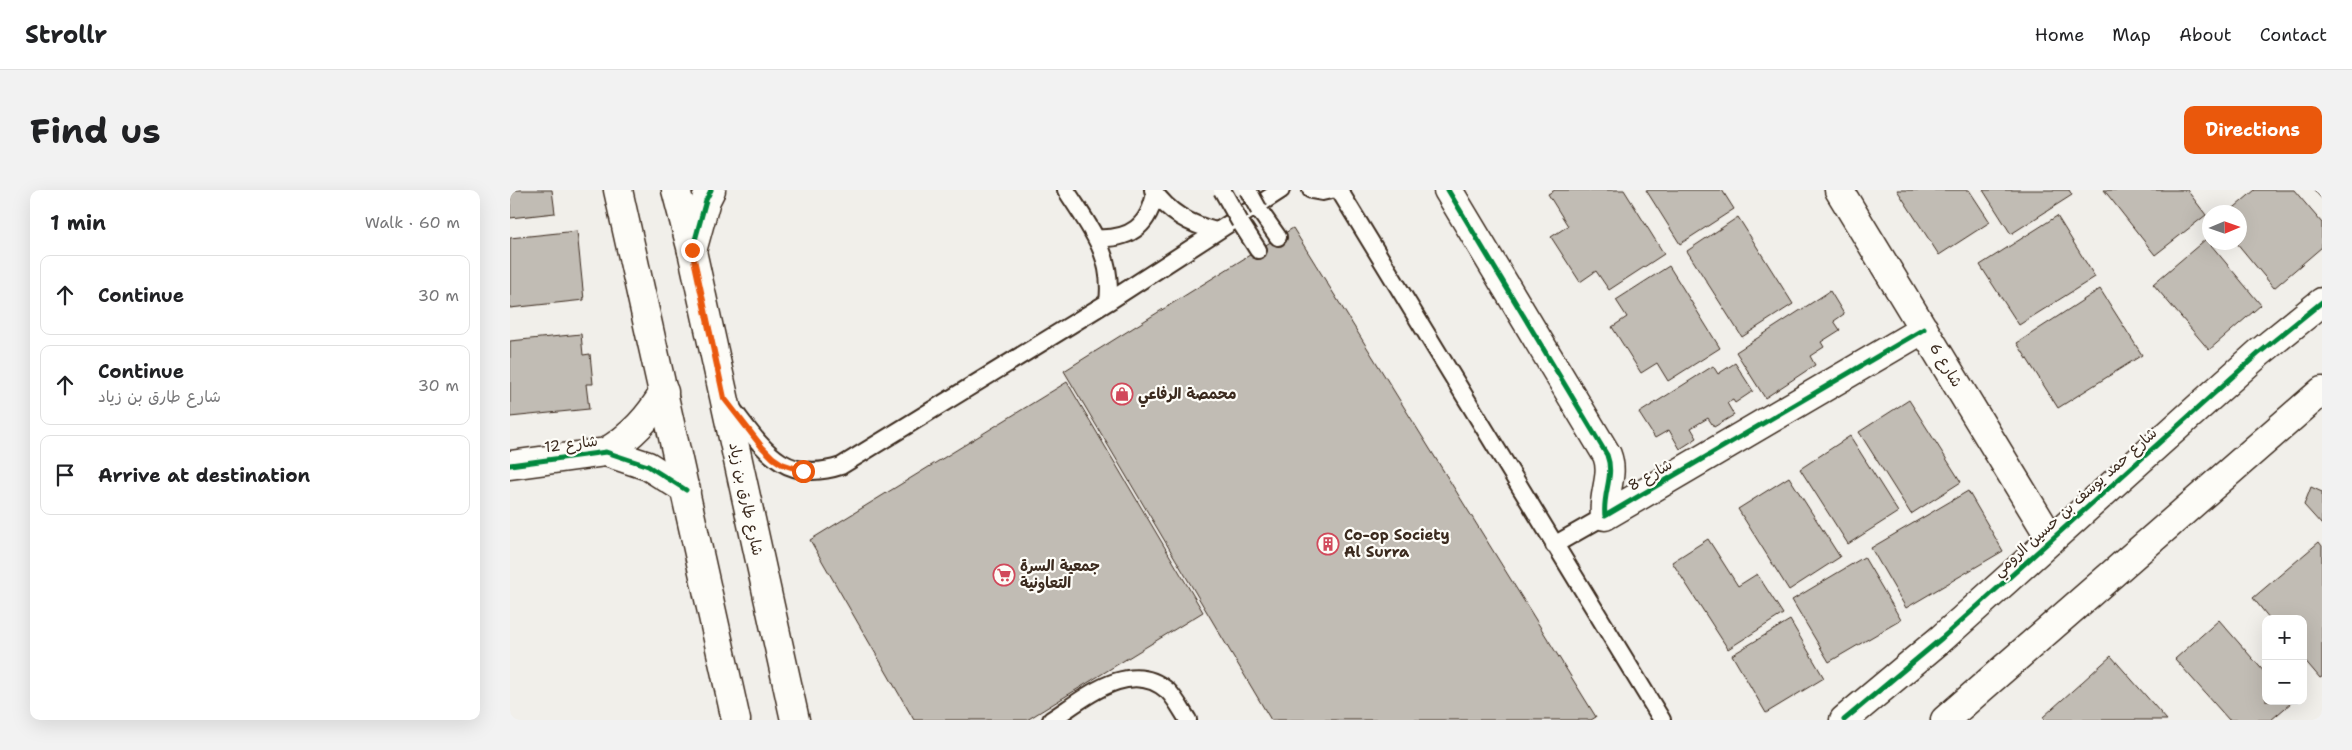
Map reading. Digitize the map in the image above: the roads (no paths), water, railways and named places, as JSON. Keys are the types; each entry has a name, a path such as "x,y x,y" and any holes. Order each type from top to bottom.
{"street":[{"path":"618,190 736,720"},
{"name":"شارع طارق بن زياد","path":"676,190 692,250 795,720"},
{"path":"692,250 706,200 711,190"},
{"name":"شارع 8","path":"1448,190 1607,455 1611,476 1605,496 1606,516 1924,329"},
{"name":"شارع 6","path":"1840,190 2052,539"},
{"name":"شارع حمد يوسف بن حسين الرومي","path":"1844,720 1942,638 2259,352 2322,302"},
{"path":"1945,720 2322,391"},
{"name":"شارع 12","path":"510,465 606,452 624,441 640,427 664,392"},
{"name":"شارع 12","path":"606,452 648,466 686,490"}],"lane":[{"path":"1066,190 1096,238 1109,269 1108,302"},
{"path":"1222,190 1258,250"},
{"path":"1248,190 1278,237"},
{"path":"724,398 762,447 782,464 803,471 832,469 851,461 1108,302 1281,190"},
{"path":"1311,190 1322,192 1331,190"},
{"path":"1339,190 1662,720"},
{"path":"1096,238 1110,239 1124,236 1136,229 1146,219 1153,206 1154,191"},
{"path":"1154,191 1167,207 1181,218 1198,226 1216,231"},
{"path":"1554,545 1606,516"},
{"path":"1051,720 1112,682 1136,678 1147,680 1168,691 1188,720"}],"place":[{"name":"محمصة الرفاعي","path":"1122,394"},
{"name":"Co-op Society Al Surra","path":"1328,544"},
{"name":"جمعية السرة التعاونية","path":"1004,575"}]}
